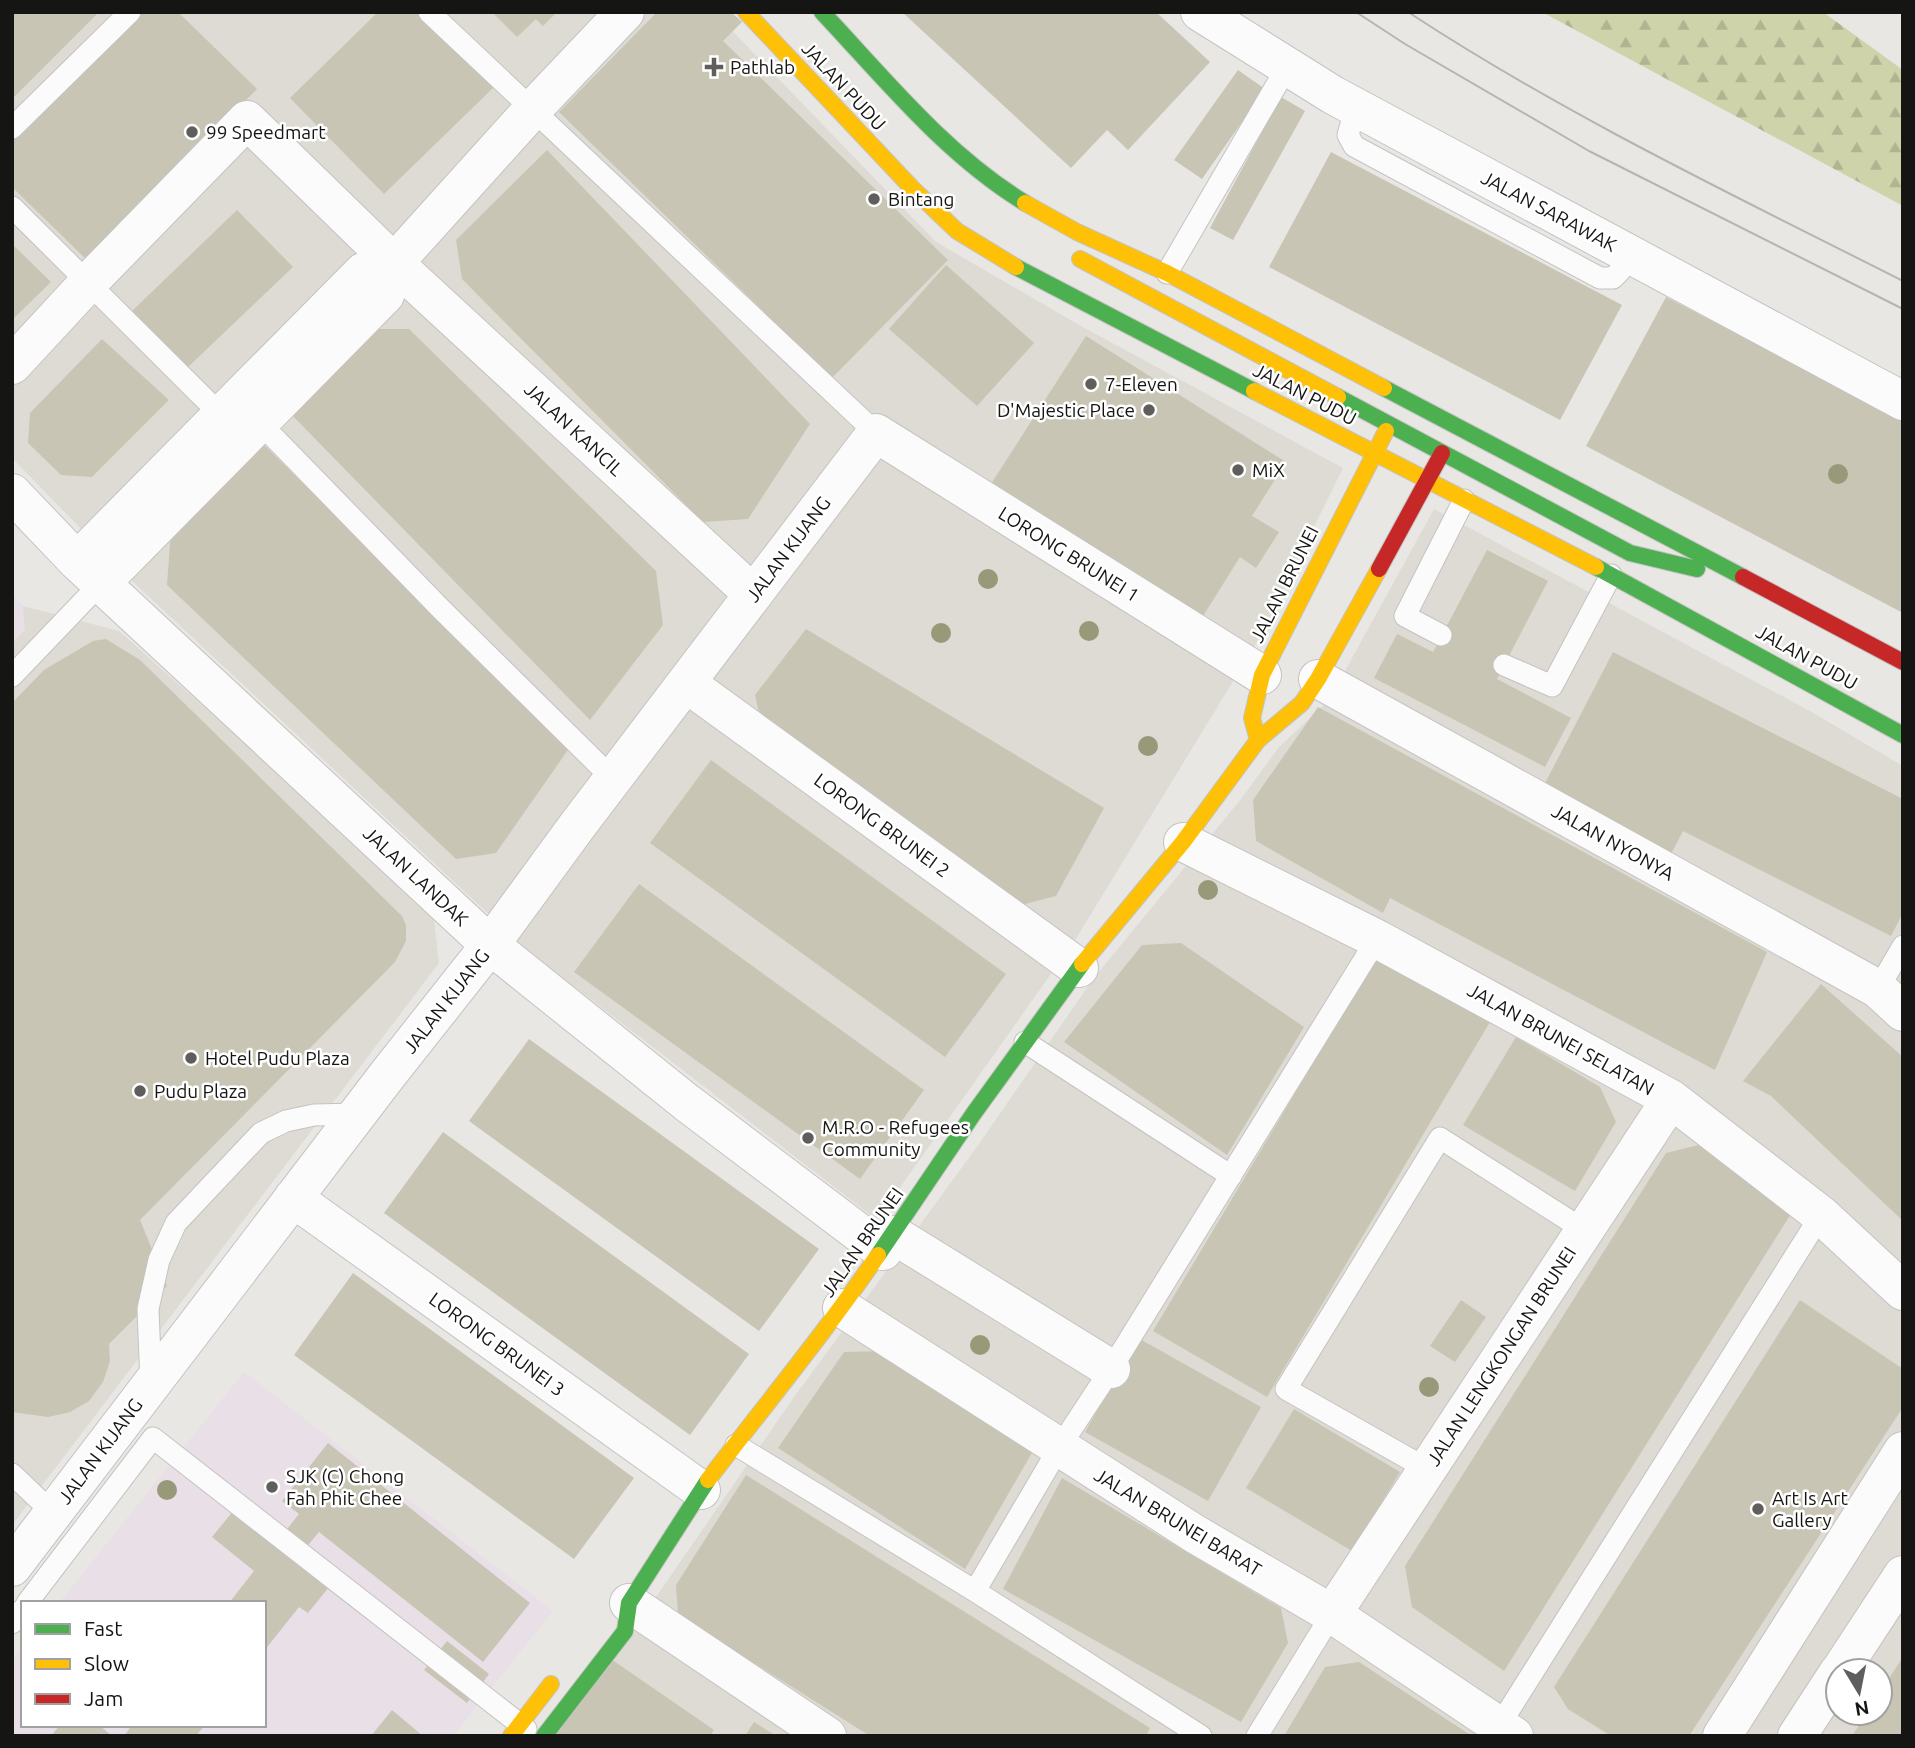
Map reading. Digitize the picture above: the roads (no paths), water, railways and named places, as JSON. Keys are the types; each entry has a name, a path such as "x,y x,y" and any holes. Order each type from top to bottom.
{"main road":[{"name":"JALAN PUDU","path":"746,12 912,188 957,231 1030,276 1611,575 1903,735"},
{"name":"JALAN PUDU","path":"822,12 955,151 995,183 1044,214 1167,273 1389,393 1903,662"},
{"path":"1044,214 1065,248 1630,553 1760,585"},
{"name":"JALAN BRUNEI","path":"1258,740 1252,718 1262,676 1373,453 1390,425"},
{"name":"JALAN BRUNEI","path":"544,1736 625,1631 617,1609 701,1490 842,1308 974,1113 1079,968 1183,842 1258,740 1301,703 1318,679 1442,453"},
{"path":"521,1732 562,1670"}],"street":[{"path":"89,572 260,423 385,295 394,263 625,12"},
{"name":"JALAN SARAWAK","path":"1218,18 1287,67 1359,109 1903,401"},
{"name":"JALAN KANCIL","path":"87,284 247,120 394,263 753,594"},
{"path":"89,572 221,415 363,272 394,263"},
{"path":"12,365 87,284"},
{"name":"JALAN KIJANG","path":"12,1567 490,945 876,433"},
{"name":"LORONG BRUNEI 1","path":"876,433 1262,676"},
{"name":"JALAN LANDAK","path":"12,493 89,572 490,945 687,1102 888,1243 1111,1370"},
{"name":"JALAN NYONYA","path":"1318,679 1890,1001"},
{"name":"LORONG BRUNEI 2","path":"686,683 1079,968"},
{"name":"JALAN BRUNEI SELATAN","path":"1183,842 1377,939 1671,1099 1821,1215 1903,1292"},
{"name":"JALAN LENGKONGAN BRUNEI","path":"1332,1614 1671,1099"},
{"name":"LORONG BRUNEI 3","path":"293,1198 701,1490"},
{"name":"JALAN BRUNEI BARAT","path":"842,1308 1195,1534 1332,1614 1507,1731"},
{"path":"1721,1736 1903,1451"},
{"path":"1849,1657 1903,1575"},
{"path":"617,1609 827,1736"},
{"path":"1797,1736 1824,1695"}],"lane":[{"path":"12,128 130,12"},
{"path":"429,12 876,433"},
{"path":"1167,273 1287,67"},
{"path":"12,207 221,415"},
{"path":"260,423 441,609 613,779"},
{"path":"1441,635 1405,616 1464,500"},
{"path":"12,676 89,572"},
{"path":"1504,665 1552,686 1611,575"},
{"path":"975,1591 1059,1448 1111,1370 1377,939"},
{"path":"1890,1001 1903,946"},
{"path":"1025,1042 1231,1176"},
{"path":"151,1385 148,1309 159,1260 176,1223 261,1133 286,1121 314,1115 358,1114"},
{"path":"1427,1469 1286,1389 1440,1138 1584,1230"},
{"path":"1507,1731 1821,1215"},
{"path":"29,1601 153,1438 521,1732"},
{"path":"736,1445 975,1591 1201,1736"},
{"path":"12,1474 53,1513"},
{"path":"1257,1736 1332,1614"}],"tram line":[{"path":"1356,12 1405,44 1589,151 1903,309"},
{"path":"1408,12 1467,50 1589,120 1903,281"}],"place":[{"name":"Pathlab","path":"714,67"},
{"name":"99 Speedmart","path":"192,132"},
{"name":"Bintang","path":"874,199"},
{"name":"7-Eleven","path":"1091,384"},
{"name":"D'Majestic Place","path":"1149,410"},
{"name":"MiX","path":"1238,470"},
{"name":"Hotel Pudu Plaza","path":"191,1058"},
{"name":"Pudu Plaza","path":"140,1091"},
{"name":"M.R.O - Refugees Community","path":"808,1138"},
{"name":"SJK (C) Chong Fah Phit Chee","path":"272,1487"},
{"name":"Art Is Art Gallery","path":"1758,1509"}]}
